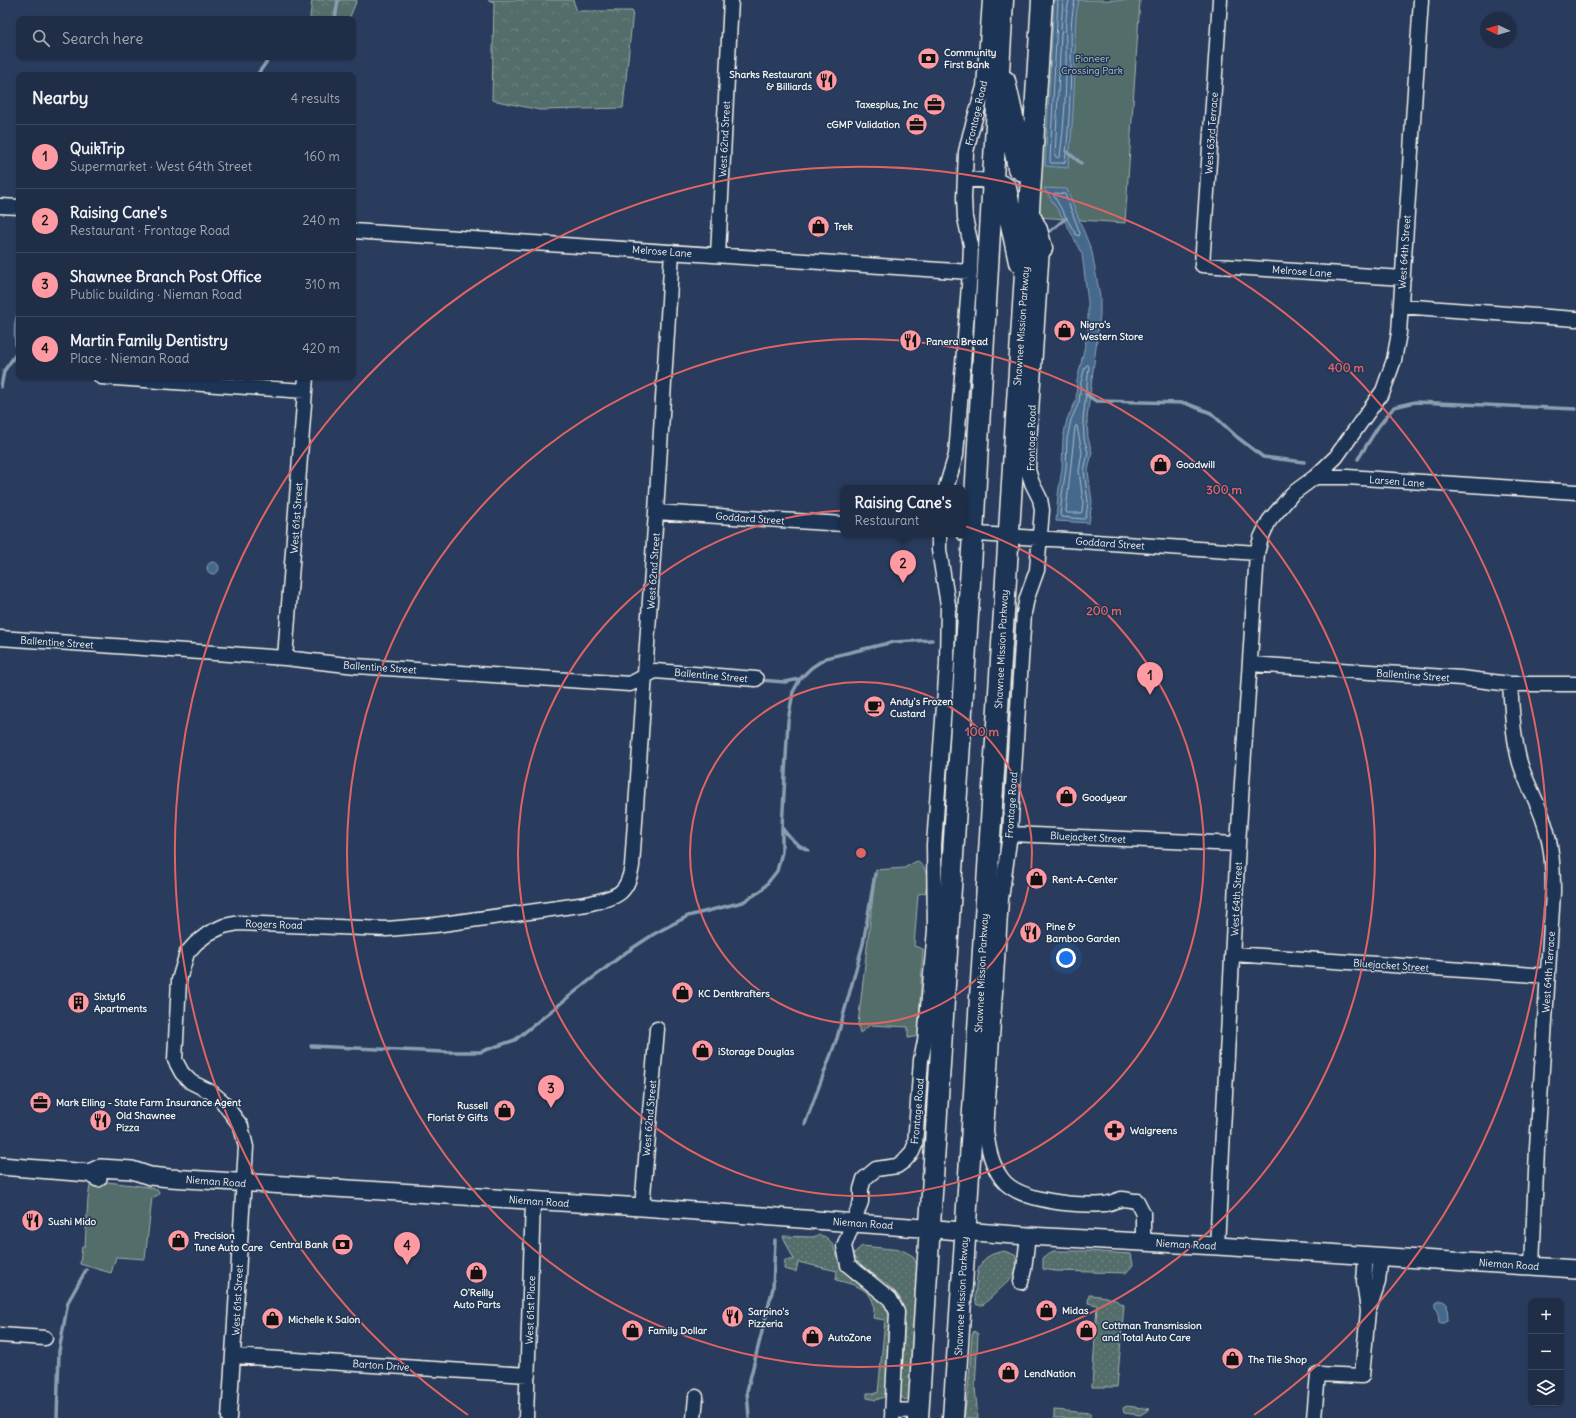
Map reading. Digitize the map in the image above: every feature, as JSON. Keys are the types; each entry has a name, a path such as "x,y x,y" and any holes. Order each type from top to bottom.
{"highway":[{"path":"919,1414 968,534 1003,0"},
{"name":"Shawnee Mission Parkway","path":"953,1418 1042,0"},
{"path":"999,57 1015,126 1014,148 1018,168 1031,176"},
{"path":"992,181 1006,188 1010,206 1010,220 1024,286"},
{"path":"1029,213 1037,230 1042,248"}],"main road":[{"name":"Nieman Road","path":"0,1166 89,1173 100,1168 132,1170 150,1176 642,1207 1028,1236 1373,1255 1576,1269"}],"street":[{"name":"West 62nd Street","path":"718,255 732,0"},
{"name":"Frontage Road","path":"947,485 956,455 970,272 971,245 965,218 964,198 966,152 984,87 990,0"},
{"name":"West 63rd Terrace","path":"1202,265 1220,0"},
{"name":"West 64th Street","path":"1316,477 1336,457 1383,391 1394,360 1399,333 1421,0"},
{"path":"965,179 992,181"},
{"path":"0,206 16,207"},
{"name":"Melrose Lane","path":"356,231 970,272"},
{"name":"Frontage Road","path":"1042,248 1028,470 1041,504 1040,539 1037,570 1027,598 1024,613 1010,834 1001,899 987,1117 989,1151 995,1168 1010,1187 1046,1201 1085,1205 1107,1204 1122,1199 1137,1201 1143,1213 1142,1242"},
{"name":"West 62nd Street","path":"625,888 630,880 632,866 646,676 672,252"},
{"name":"Melrose Lane","path":"1202,265 1402,278"},
{"path":"1400,306 1576,319"},
{"path":"145,380 305,391"},
{"name":"West 61st Street","path":"285,658 306,380"},
{"path":"1257,553 1261,538 1269,521 1278,509 1292,494 1316,477"},
{"name":"Larsen Lane","path":"1316,477 1347,477 1576,492"},
{"name":"Goddard Street","path":"656,512 840,524"},
{"name":"Goddard Street","path":"968,534 1257,553"},
{"name":"Frontage Road","path":"892,1414 897,1312 890,1299 848,1265 844,1246 861,1202 861,1189 864,1179 876,1169 896,1166 904,1161 912,1152 915,1145 921,1060 925,1041 935,930 934,846 947,664 948,605 939,550 939,537"},
{"name":"West 64th Street","path":"1218,1246 1238,844 1257,553"},
{"name":"Ballentine Street","path":"0,638 285,658 356,666 630,684 655,671 756,679"},
{"name":"Ballentine Street","path":"1250,664 1461,678 1510,684 1576,684"},
{"name":"West 64th Terrace","path":"1510,684 1516,747 1529,786 1544,821 1553,866 1553,892 1537,1148 1532,1266"},
{"name":"Bluejacket Street","path":"1010,834 1238,844"},
{"name":"Rogers Road","path":"244,1182 246,1146 241,1126 222,1102 211,1092 191,1082 182,1073 175,1060 179,980 187,953 204,936 224,926 239,923 387,929 435,925 587,904 619,895 625,888"},
{"name":"Bluejacket Street","path":"1233,954 1548,976"},
{"name":"West 62nd Street","path":"642,1207 657,1029"},
{"name":"West 61st Street","path":"229,1418 244,1182"},
{"name":"West 61st Place","path":"526,1418 533,1201"},
{"path":"1021,1282 1028,1236"},
{"path":"1314,1418 1318,1374 1362,1376 1368,1311 1364,1281 1373,1255"},
{"path":"6,1336 45,1338"},
{"name":"Barton Drive","path":"234,1356 528,1375"},
{"path":"694,1418 696,1397"},
{"path":"892,1414 919,1414"}],"green space":[{"path":"312,0 357,0 350,16 310,16"},
{"path":"488,0 573,0 577,11 633,11 623,108 540,110 492,100 494,2"},
{"name":"Pioneer Crossing Park","path":"1052,0 1140,0 1125,223 1038,217"},
{"path":"917,861 924,868 927,876 925,893 918,894 914,946 923,949 918,1036 908,1038 908,1027 870,1025 860,1033 858,1024 876,870 904,868"},
{"path":"91,1180 149,1187 159,1191 158,1195 152,1198 145,1259 116,1257 111,1273 80,1264 82,1246 85,1246 88,1198"},
{"path":"820,1235 826,1237 833,1245 839,1262 845,1272 882,1302 890,1317 886,1392 884,1397 876,1400 867,1398 867,1393 878,1393 885,1320 873,1318 873,1301 869,1295 859,1287 836,1280 837,1271 798,1262 796,1272 784,1269 785,1260 794,1260 783,1236 812,1237"},
{"path":"862,1246 902,1250 913,1256 919,1270 911,1396 905,1400 900,1396 904,1330 903,1306 900,1298 889,1286 857,1260 853,1254"},
{"path":"1004,1251 1015,1255 1018,1268 1013,1277 983,1305 977,1305 975,1293 979,1267 990,1255"},
{"path":"1053,1251 1087,1251 1131,1254 1133,1265 1126,1273 1055,1271 1043,1269 1043,1257"},
{"path":"1089,1295 1107,1297 1124,1305 1117,1387 1092,1387 1097,1305 1088,1303"},
{"path":"974,1331 978,1334 975,1388 978,1418 964,1418 968,1390 972,1335"},
{"path":"1127,1406 1150,1409 1140,1415 1124,1413 1123,1408"},
{"path":"1054,1410 1090,1413 1090,1418 1054,1418"}],"water":[{"path":"1054,0 1079,0 1075,25 1073,105 1068,168 1045,166"},
{"path":"1044,188 1067,189 1092,252 1100,297 1100,315 1087,419 1088,438 1092,452 1088,471 1092,502 1089,523 1056,521 1062,468 1063,438 1067,419 1076,401 1077,381 1088,332 1088,302 1082,254 1067,225"},
{"path":"16,318 16,354 14,335"},
{"path":"215,562 218,563 218,573 211,574 208,573 207,566 208,563"},
{"path":"1443,1301 1447,1304 1448,1320 1445,1323 1439,1322 1435,1303"}],"waterway":[{"path":"335,16 338,0"},
{"path":"259,72 268,60"},
{"path":"1066,151 1081,163"},
{"path":"1048,233 1066,218"},
{"path":"1,387 4,371 16,354"},
{"path":"1086,394 1096,401 1185,403 1211,413 1237,437 1263,457 1304,462"},
{"path":"1358,459 1378,427 1394,407 1415,402 1576,409"},
{"path":"311,1046 444,1052 480,1052 515,1040 625,953 654,934 688,916 743,902 762,890 777,871 782,852 788,721 793,692 800,679 811,668 826,658 893,642 932,640"},
{"path":"759,680 785,682 800,679"},
{"path":"782,828 793,841 808,850"},
{"path":"805,1124 837,1038 863,944 875,874"},
{"path":"749,1418 747,1391 773,1288 775,1240"},
{"path":"57,1418 59,1351 68,1302 86,1270"}],"place":[{"name":"Community First Bank","path":"929,58"},
{"name":"Sharks Restaurant & Billiards","path":"827,80"},
{"name":"Taxesplus, Inc","path":"934,104"},
{"name":"cGMP Validation","path":"916,124"},
{"name":"Trek","path":"818,226"},
{"name":"Nigro's Western Store","path":"1065,330"},
{"name":"Panera Bread","path":"910,341"},
{"name":"Goodwill","path":"1161,464"},
{"name":"Raising Cane's","path":"903,583"},
{"name":"QuikTrip","path":"1150,695"},
{"name":"Andy's Frozen Custard","path":"874,707"},
{"name":"Goodyear","path":"1066,797"},
{"name":"Rent-A-Center","path":"1036,879"},
{"name":"Pine & Bamboo Garden","path":"1030,932"},
{"name":"KC Dentkrafters","path":"683,993"},
{"name":"Sixty16 Apartments","path":"78,1002"},
{"name":"iStorage Douglas","path":"703,1051"},
{"name":"Mark Elling - State Farm Insurance Agent","path":"41,1102"},
{"name":"Shawnee Branch Post Office","path":"551,1108"},
{"name":"Russell Florist & Gifts","path":"504,1111"},
{"name":"Old Shawnee Pizza","path":"101,1121"},
{"name":"Walgreens","path":"1114,1130"},
{"name":"Sushi Mido","path":"33,1221"},
{"name":"Precision Tune Auto Care","path":"179,1241"},
{"name":"Central Bank","path":"343,1244"},
{"name":"Martin Family Dentistry","path":"407,1265"},
{"name":"O'Reilly Auto Parts","path":"477,1272"},
{"name":"Midas","path":"1047,1310"},
{"name":"Sarpino's Pizzeria","path":"733,1317"},
{"name":"Michelle K Salon","path":"273,1319"},
{"name":"Family Dollar","path":"632,1330"},
{"name":"Cottman Transmission and Total Auto Care","path":"1087,1331"},
{"name":"AutoZone","path":"812,1337"},
{"name":"The Tile Shop","path":"1232,1359"},
{"name":"LendNation","path":"1009,1373"}]}
